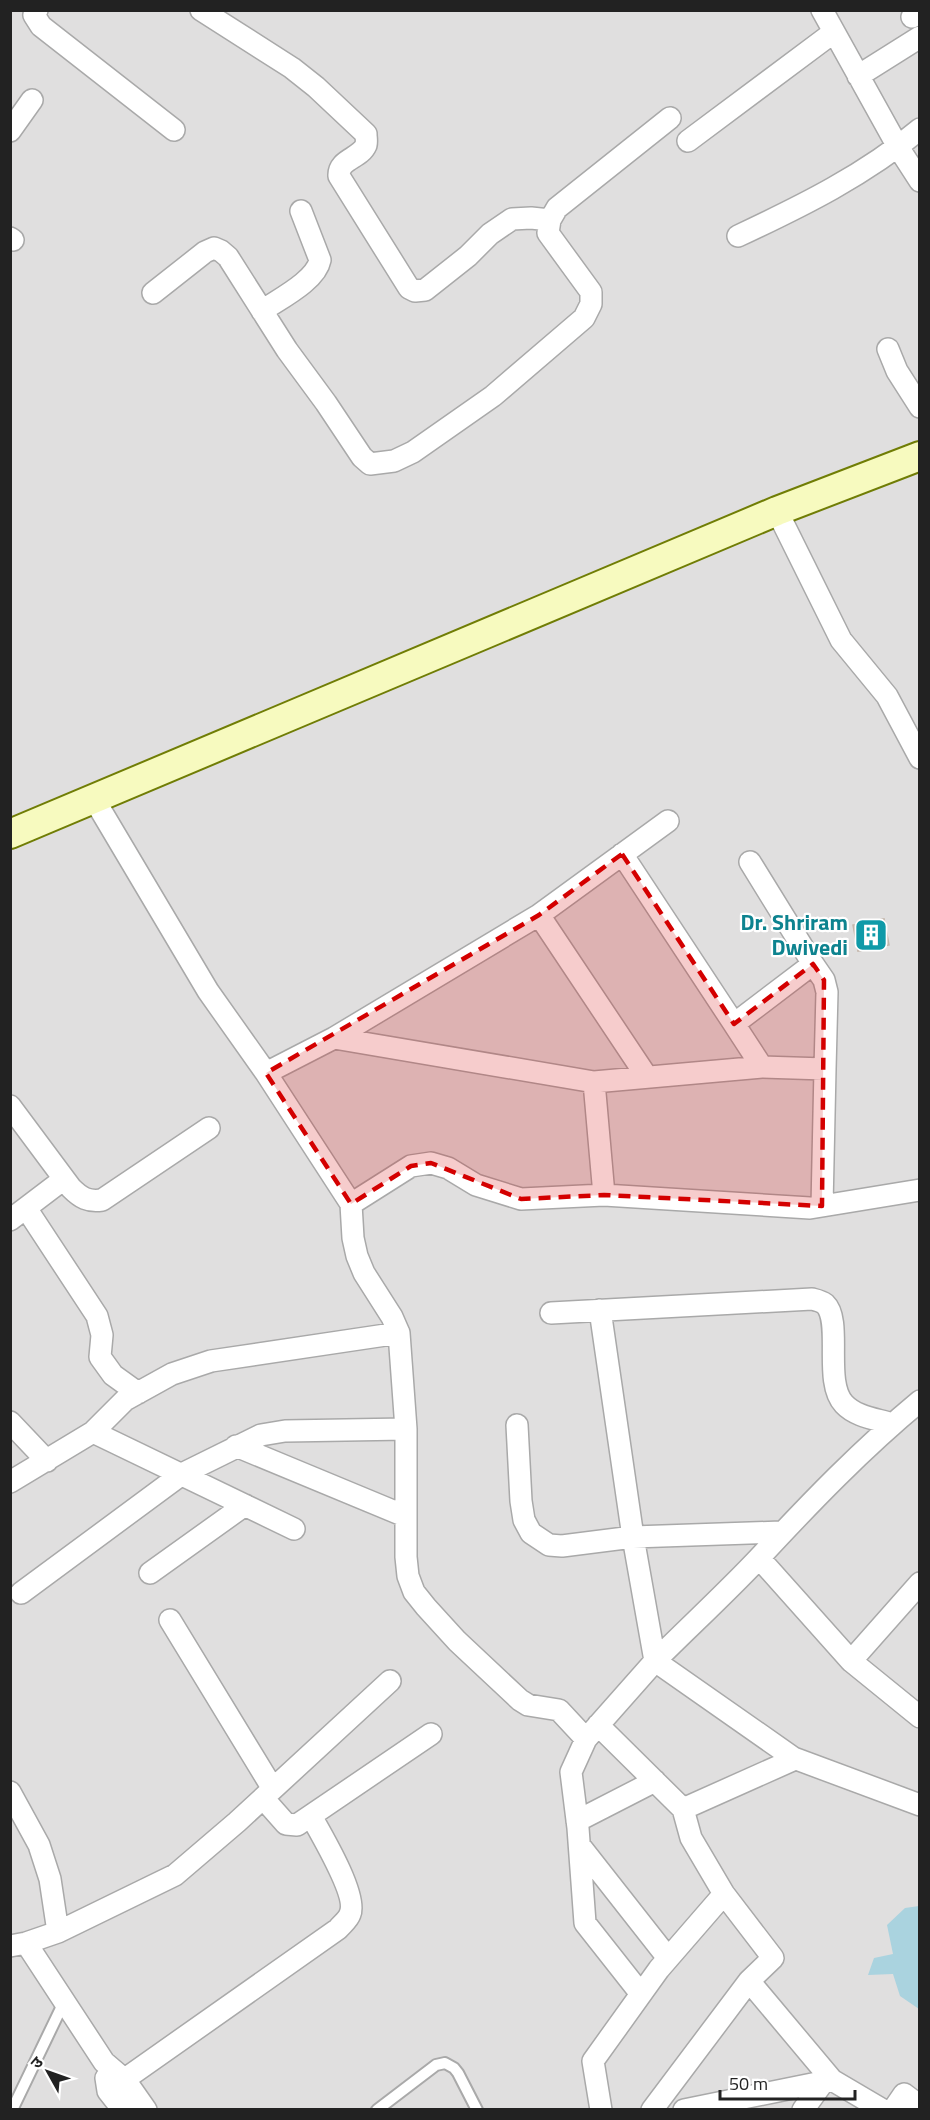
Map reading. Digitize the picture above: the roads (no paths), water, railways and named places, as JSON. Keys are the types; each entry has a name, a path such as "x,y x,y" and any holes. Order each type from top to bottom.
{"street":[{"path":"37,10 34,15 41,26 174,130"},
{"path":"201,10 292,68 366,134 366,145 342,165 339,176 409,288 415,291 424,290 468,256 490,234 512,219 550,220"},
{"path":"822,10 898,147 920,181"},
{"path":"858,76 917,22"},
{"path":"688,141 834,32"},
{"path":"10,131 32,100"},
{"path":"153,293 206,252 214,249 221,251 228,257 362,457 370,464 394,461 413,452 493,396 584,318 591,304 591,292 548,232 550,220 558,208 670,118"},
{"path":"738,236 834,188 898,147 920,129"},
{"path":"262,310 310,278 318,268 320,260 301,211"},
{"path":"888,349 897,371 920,407"},
{"path":"10,834 777,511 920,456"},
{"path":"777,511 841,640 887,696 920,758"},
{"path":"94,799 208,991 266,1073 351,1204 353,1238 357,1256 364,1273 392,1317 399,1334 406,1429 405,1516 408,1576 414,1592 457,1641 520,1700 528,1706 559,1710 592,1732 655,1781 684,1809 691,1838 724,1894 772,1958 749,1981 652,2109"},
{"path":"266,1073 334,1038 539,915 668,821"},
{"path":"622,854 762,1066"},
{"path":"750,862 824,980 827,992 822,1206"},
{"path":"539,915 647,1077"},
{"path":"734,1024 813,964"},
{"path":"334,1038 594,1082 762,1066 825,1070"},
{"path":"594,1082 604,1195"},
{"path":"10,1106 64,1179 80,1197 91,1202 102,1200 209,1128"},
{"path":"351,1204 411,1166 431,1163 448,1168 487,1189 521,1199 604,1195 810,1208 920,1190"},
{"path":"64,1179 18,1214 97,1316 102,1335 100,1357 113,1375 138,1393"},
{"path":"550,1313 812,1299 820,1301 827,1307 831,1318 835,1380 840,1398 844,1404 858,1414 892,1424"},
{"path":"600,1310 633,1537 655,1660 795,1759 684,1809"},
{"path":"10,1482 93,1432 125,1400 172,1374 211,1361 399,1334"},
{"path":"641,1994 585,1923 578,1821 571,1772 592,1732 655,1660 759,1558 781,1532 892,1424 920,1401"},
{"path":"10,1422 48,1461"},
{"path":"517,1425 524,1520 531,1533 549,1545 562,1546 633,1537 781,1532"},
{"path":"21,1593 182,1474 261,1435 285,1431 406,1429"},
{"path":"93,1432 294,1529"},
{"path":"236,1446 405,1516"},
{"path":"150,1573 245,1505"},
{"path":"759,1558 851,1661 920,1717"},
{"path":"851,1661 920,1583"},
{"path":"170,1620 268,1793 282,1822 289,1826 297,1825 431,1734"},
{"path":"123,2109 117,2085 104,2062 64,2002 18,1945 58,1932 175,1875 390,1681"},
{"path":"791,1757 920,1805"},
{"path":"578,1821 655,1781"},
{"path":"10,1792 18,1820 39,1845 50,1879 58,1932"},
{"path":"117,2085 338,1929 346,1920 351,1913 350,1893 311,1815"},
{"path":"580,1846 668,1958"},
{"path":"601,2109 593,2061 668,1958 724,1894"},
{"path":"749,1981 828,2081 883,2109"},
{"path":"684,2109 828,2081"},
{"path":"803,2109 828,2081"},
{"path":"117,2085 146,2109"},
{"path":"893,2109 904,2094 920,2106"}],"lane":[{"path":"12,2109 64,2002"},
{"path":"377,2109 436,2065 445,2062 454,2068 477,2109"}],"water":[{"path":"920,1906 919,2009 900,1996 893,1974 868,1975 874,1958 893,1954 887,1925 905,1908"}],"place":[{"name":"Dr. Shriram Dwivedi","path":"871,935"}]}
